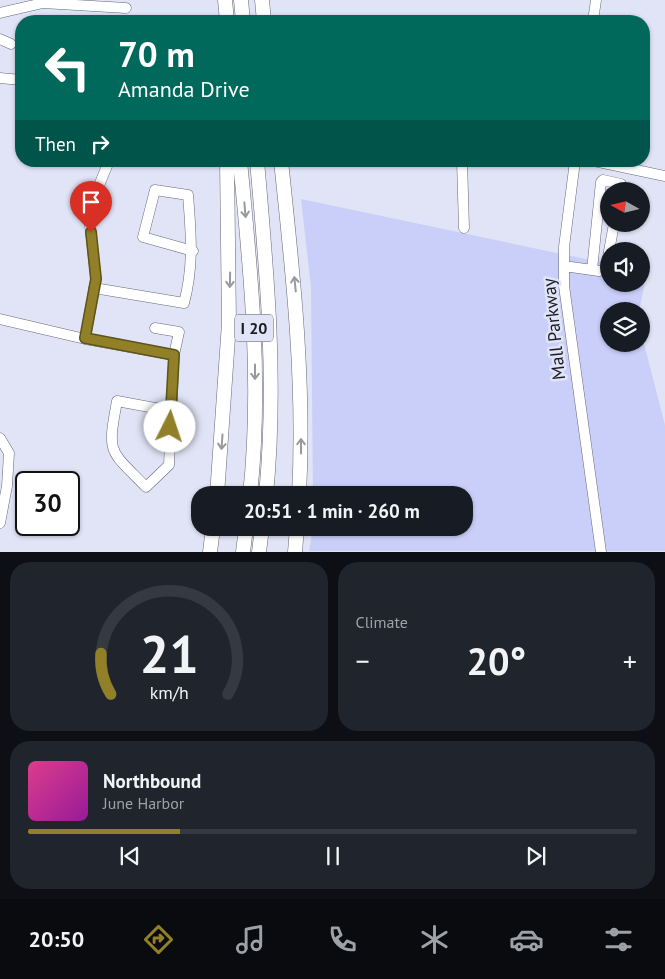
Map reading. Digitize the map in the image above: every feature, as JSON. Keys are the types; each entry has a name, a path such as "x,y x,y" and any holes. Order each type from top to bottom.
{"highway":[{"path":"225,0 226,15"},
{"path":"241,0 242,15"},
{"path":"262,0 263,15"},
{"path":"218,486 228,332 227,167"},
{"name":"I 20","path":"240,167 255,344 254,431 251,486"},
{"name":"I 20","path":"258,167 268,279 271,380 267,486"},
{"path":"282,167 296,299 301,373 299,486"},
{"path":"210,552 213,536"},
{"path":"243,552 245,536"},
{"path":"259,552 261,536"},
{"path":"295,552 296,536"}],"street":[{"path":"594,15 596,0"},
{"path":"0,13 26,4 43,3 126,8"},
{"path":"0,39 11,44"},
{"path":"0,78 15,79"},
{"path":"85,338 96,279 89,216 91,205 107,167"},
{"path":"462,167 464,228"},
{"name":"Mall Parkway","path":"574,167 564,266 564,286 601,552"},
{"path":"620,167 665,176"},
{"path":"621,182 624,168"},
{"path":"94,288 184,303 190,281 193,251 188,195 155,190 143,237 193,251"},
{"path":"592,270 600,192"},
{"path":"564,266 600,271"},
{"path":"0,318 85,338 174,355"},
{"path":"155,328 179,332 174,355 169,465 146,487 114,454 110,437 117,401 171,411"},
{"path":"0,438 9,453 7,486 0,523"}],"shaded area":[{"path":"301,199 600,262 600,292 643,292 641,302 600,302 600,352 646,352 665,425 665,551 309,551 312,536 473,536 473,486 313,486 311,287"}],"route":[{"path":"91,232 96,279 85,338 174,355 170,427"}]}
